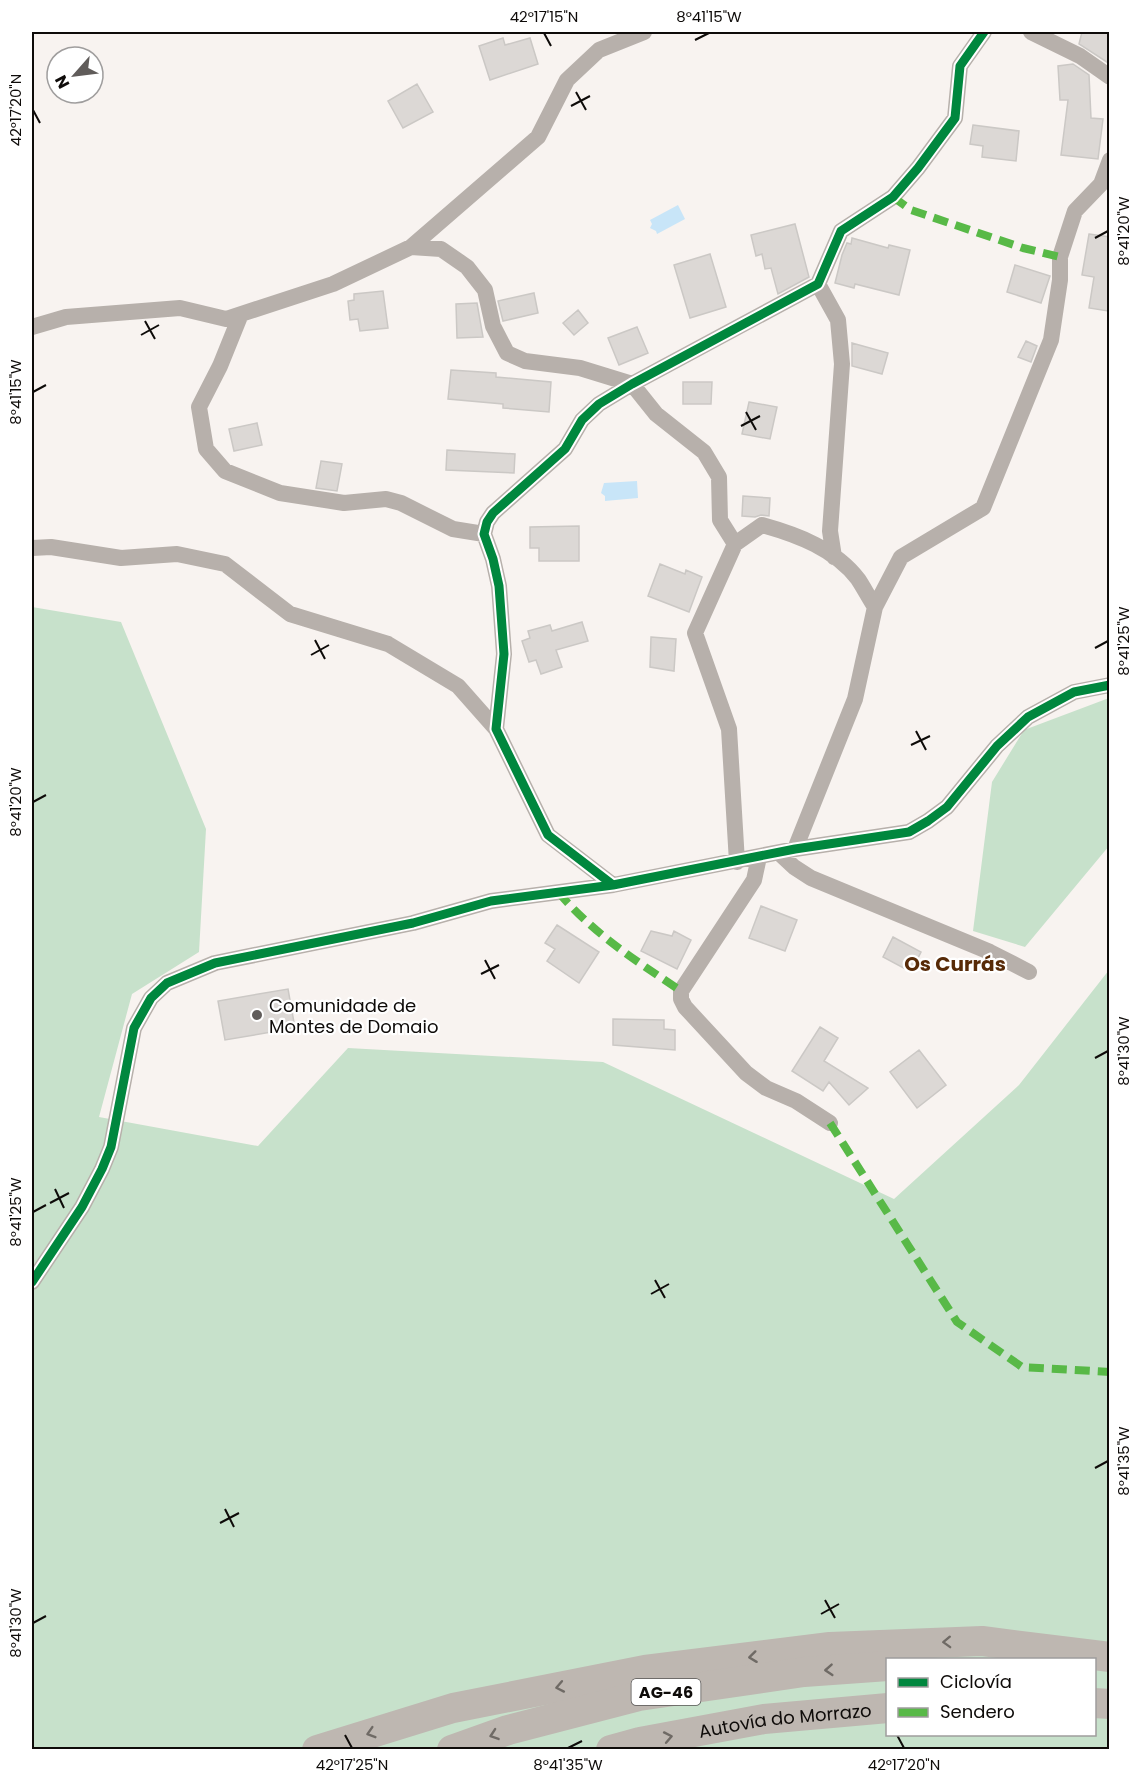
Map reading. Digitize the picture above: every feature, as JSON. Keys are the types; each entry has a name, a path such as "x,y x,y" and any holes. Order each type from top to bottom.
{"highway":[{"path":"316,1749 453,1708 645,1670 819,1649 982,1641 1110,1659"},
{"name":"AG-46","path":"452,1749 508,1730 639,1696 804,1672 886,1666"},
{"name":"Autovía do Morrazo","path":"611,1749 764,1719 886,1708"}],"street":[{"path":"32,327 66,317 180,308 226,319 333,284 411,247 538,137 567,80 599,50 644,32"},
{"path":"496,729 504,654 499,586 484,534 487,522 493,513 565,449 582,420 599,404 818,284 841,231 893,197 956,118 960,66 984,32"},
{"path":"1031,32 1080,56 1110,77"},
{"path":"1029,972 979,947 811,878 794,867 787,851 855,699 875,607 901,557 983,508 1051,340 1060,280 1060,257 1075,211 1101,184 1110,160"},
{"path":"411,247 441,249 467,267 485,290 493,326 507,354 525,361 580,368 632,384 656,414 704,452 719,477 720,520 735,544"},
{"path":"818,284 838,320 842,364 830,531 834,557"},
{"path":"241,314 220,366 199,407 206,449 225,471 280,493 344,503 386,499 401,503 453,529 484,534"},
{"path":"737,862 729,729 694,633 735,544 762,525 789,533 826,549 857,578 875,607"},
{"path":"32,548 51,547 121,558 177,554 225,564 290,614 388,644 458,686 496,729 548,835 613,885"},
{"path":"32,1282 82,1207 102,1169 111,1147 134,1028 151,998 167,983 215,963 413,923 491,902 613,885 787,851 909,832 947,807 997,746 1028,717 1074,692 1110,685"},
{"path":"759,857 754,880 681,991 681,999 746,1073 766,1088 796,1101 830,1123"}],"green space":[{"path":"32,607 121,622 206,829 199,952 132,994 99,1117 258,1146 348,1048 603,1062 894,1199 1019,1085 1109,970 1109,1749 32,1749"},
{"path":"1109,698 1109,846 1025,947 973,931 992,782 1024,730"}],"water":[{"path":"678,205 685,219 657,234 650,228 652,224 650,220"},
{"path":"637,481 638,498 605,501 605,496 601,493 604,483"}],"building":[{"path":"1082,32 1110,32 1110,64 1079,44"},
{"path":"503,38 505,45 530,38 538,64 490,80 479,46"},
{"path":"1073,64 1089,75 1091,118 1103,119 1098,159 1061,155 1068,100 1060,100 1058,66"},
{"path":"417,84 433,112 403,128 388,101"},
{"path":"973,125 1019,131 1016,161 982,157 983,146 970,144"},
{"path":"795,224 809,277 778,294 771,268 765,269 762,254 756,256 751,235"},
{"path":"1089,234 1110,237 1108,311 1089,308 1094,277 1082,275"},
{"path":"852,238 888,248 889,245 910,250 899,295 855,284 854,288 835,283 842,255 847,243 851,244"},
{"path":"710,254 726,307 690,318 674,265"},
{"path":"1015,265 1050,276 1041,303 1007,292"},
{"path":"383,291 388,328 360,331 358,319 350,320 348,301 354,300 354,294"},
{"path":"534,293 538,313 503,321 498,301"},
{"path":"477,303 483,337 457,338 456,304"},
{"path":"578,310 588,323 574,335 563,323"},
{"path":"637,327 648,353 619,365 608,338"},
{"path":"1026,341 1037,346 1031,362 1018,357"},
{"path":"852,343 888,353 882,374 852,366"},
{"path":"451,370 496,373 496,377 551,382 549,412 503,408 503,404 448,399"},
{"path":"683,382 712,382 711,404 683,404"},
{"path":"749,402 777,407 770,439 742,434"},
{"path":"257,423 262,445 234,451 229,429"},
{"path":"447,450 515,454 514,473 446,470"},
{"path":"321,461 342,464 337,491 316,488"},
{"path":"743,496 770,498 769,516 742,516"},
{"path":"579,526 579,561 539,561 539,548 530,548 530,527"},
{"path":"660,564 685,574 686,570 702,577 689,612 648,596"},
{"path":"582,622 588,641 556,650 562,667 541,674 536,660 529,662 522,641 530,638 528,631 550,625 552,631"},
{"path":"651,637 676,639 674,671 650,667"},
{"path":"761,906 797,920 785,951 749,938"},
{"path":"557,925 599,952 579,983 547,961 555,949 545,943"},
{"path":"651,931 672,936 674,931 691,940 677,969 641,951"},
{"path":"893,937 921,952 911,972 883,957"},
{"name":"Comunidade de Montes de Domaio","path":"288,989 295,1028 225,1040 218,1001"},
{"path":"613,1019 664,1020 664,1029 675,1030 675,1050 613,1045"},
{"path":"820,1027 838,1038 824,1061 868,1088 849,1105 829,1082 823,1091 792,1071"},
{"path":"919,1050 946,1085 917,1108 890,1072"}],"marked path":[{"path":"893,197 911,210 1023,248 1060,257"},
{"path":"558,892 601,934 681,991"},
{"path":"830,1123 957,1322 1022,1367 1110,1372"}],"cycle path":[{"path":"613,885 548,835 496,729 504,654 499,586 484,534 487,522 493,513 565,449 582,420 599,404 818,284 841,231 893,197 955,118 960,66 984,32"},
{"path":"32,1282 82,1207 102,1169 111,1147 134,1028 151,998 167,983 215,963 413,923 491,901 613,885 795,849 909,832 947,807 997,746 1028,717 1074,692 1110,685"}],"place":[{"name":"Comunidade de Montes de Domaio","path":"257,1015"}],"district":[{"name":"Os Currás","path":"955,964"}]}
